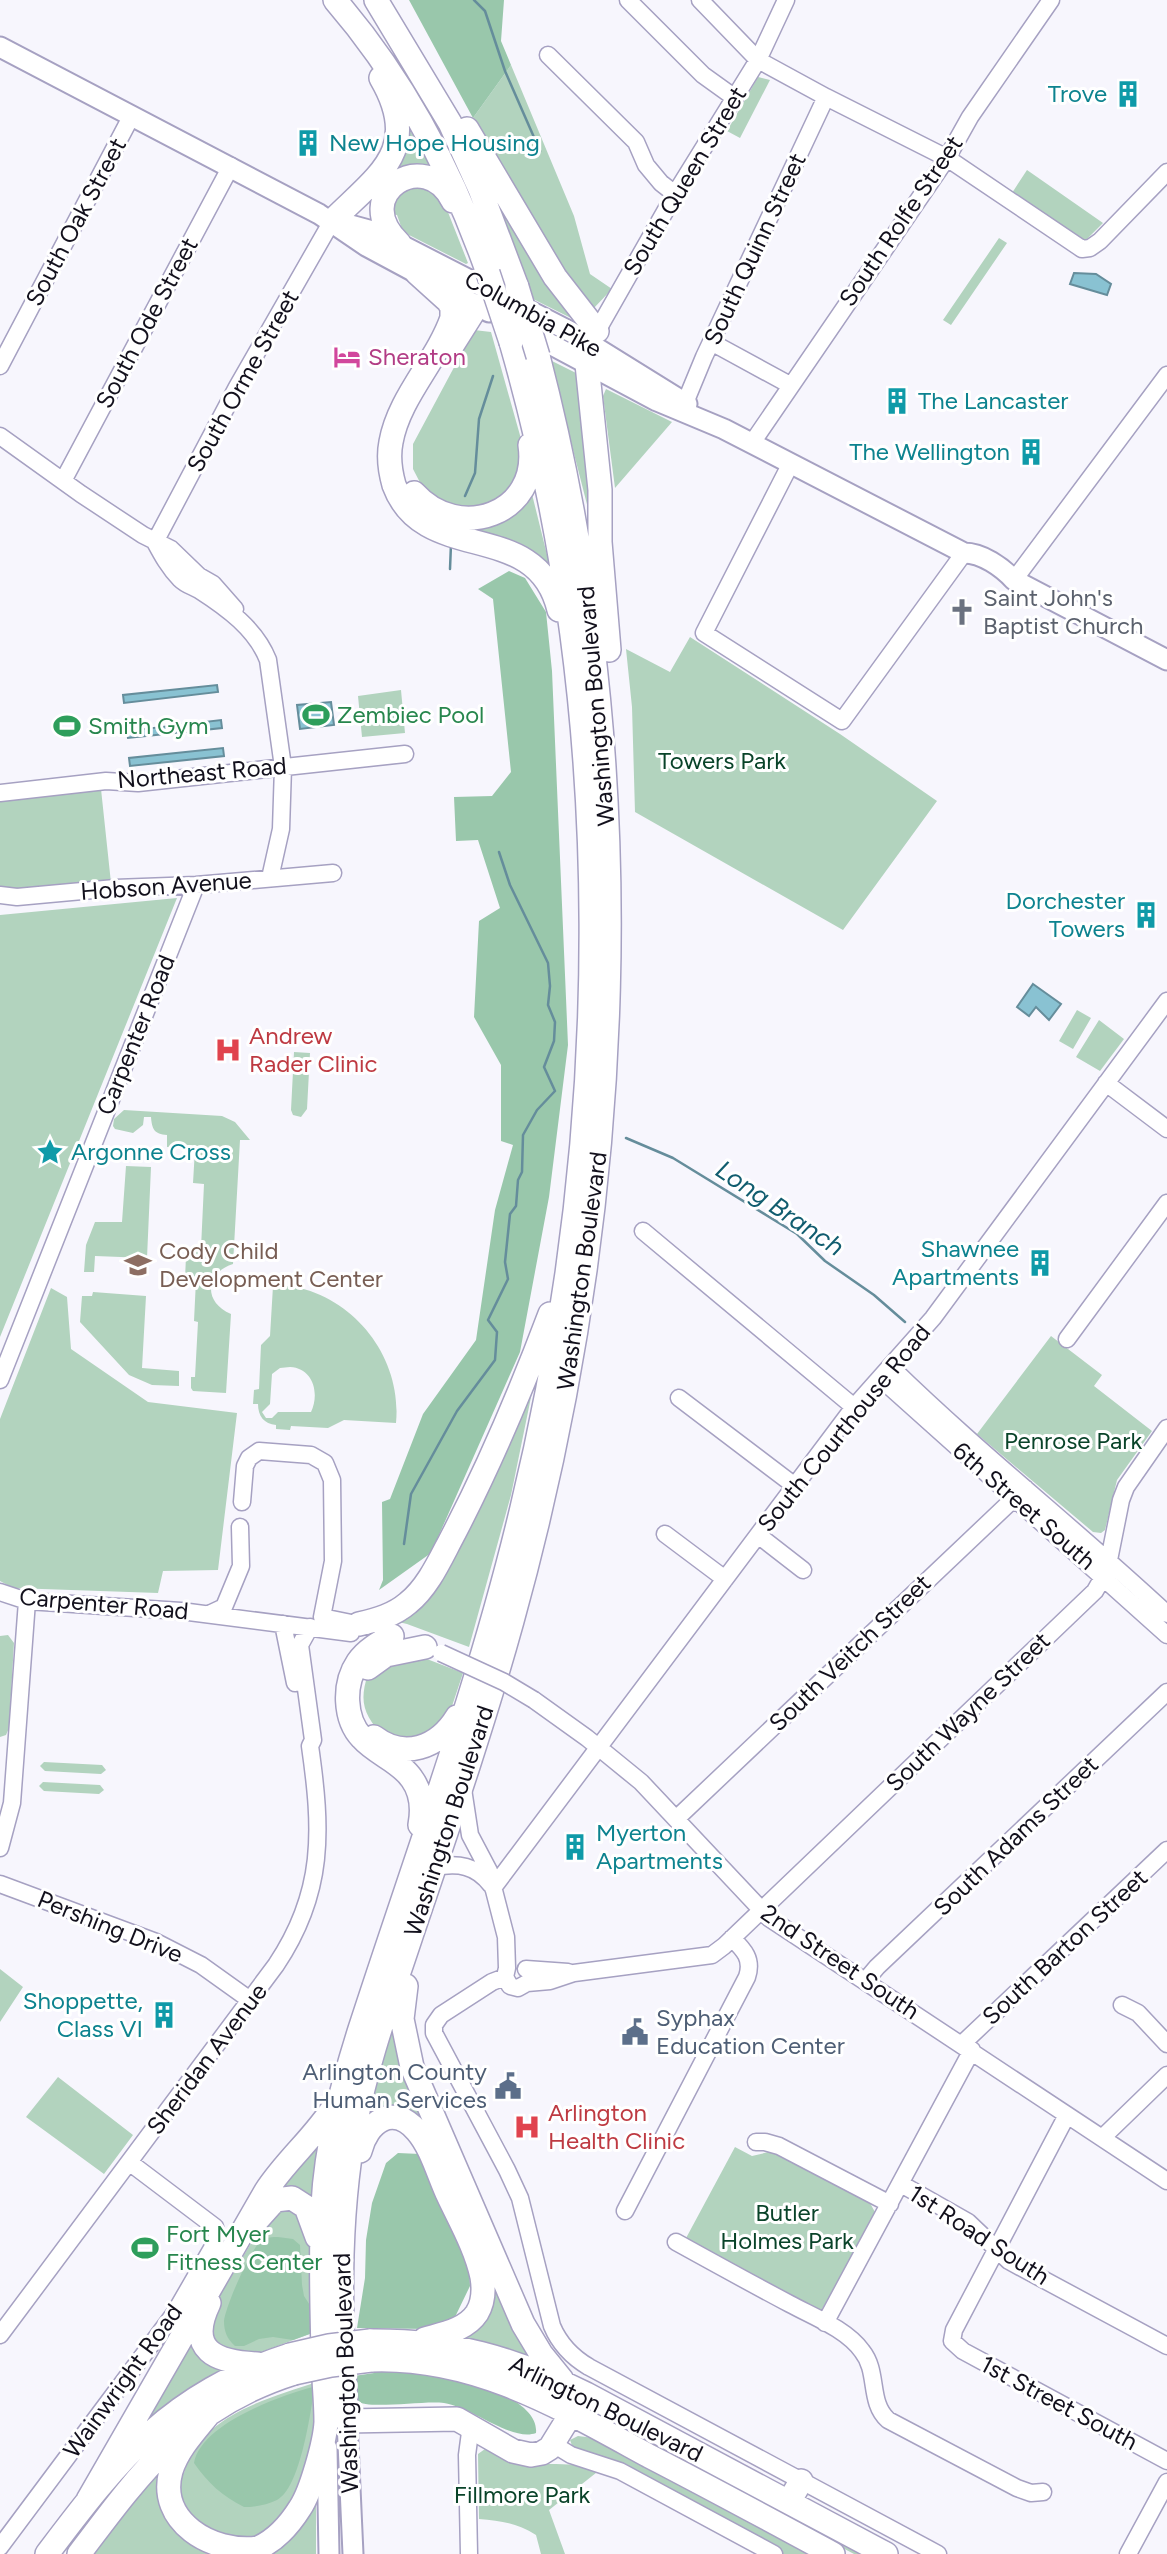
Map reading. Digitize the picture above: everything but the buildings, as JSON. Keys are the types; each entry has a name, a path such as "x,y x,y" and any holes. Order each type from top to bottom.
{"highway":[{"path":"317,0 381,79 393,103 397,121 395,145 385,169 353,203 332,220"},
{"path":"327,0 387,68"},
{"path":"335,0 387,68"},
{"name":"Washington Boulevard","path":"336,2423 344,2215 350,2159 363,2088 503,1655 531,1551 557,1433 581,1301 602,1120 608,1014 610,880 603,745 589,605 572,500 538,356 517,287 466,156 420,69 376,0"},
{"path":"386,0 397,33"},
{"name":"Washington Boulevard","path":"336,2423 321,2249 327,2167 341,2096 360,2029 469,1697 523,1505 552,1362 566,1271 579,1152 589,1007 587,818 579,707 555,526 532,420 511,342 466,212 444,163 409,100 387,68"},
{"path":"420,69 450,101 551,270 592,346 600,490 600,542 613,718 615,806 610,880"},
{"path":"399,243 383,222 382,207 385,197 394,185 408,177 431,178 441,183 447,191 488,273"},
{"path":"417,273 449,301 452,318 393,430 390,463 396,489 408,509 428,526 443,533 511,552 531,564 542,575 557,603 579,707"},
{"path":"477,306 464,324 405,434 401,451 405,476 413,492 432,509 448,517 466,519 494,514 515,497 528,476 531,453 517,390 511,342"},
{"path":"335,1625 383,1617 405,1606 419,1592 464,1515 496,1447 566,1271"},
{"path":"335,1625 356,1650 357,1663 348,1699 353,1726 367,1743 409,1774 421,1798 421,1817 410,1878"},
{"path":"357,1663 371,1648 392,1636"},
{"path":"433,1650 386,1655 363,1675 357,1695 358,1709 369,1733 380,1742 395,1748 427,1746 449,1730 469,1697"},
{"path":"420,1911 415,1954 402,2010 408,2054 437,2130 523,2324 549,2364 567,2385"},
{"path":"88,2500 266,2191 287,2162 322,2125 341,2096"},
{"path":"344,2215 355,2179 361,2144 368,2129 375,2122 384,2119 397,2118 407,2122 419,2133 429,2151 474,2254 483,2288 480,2308 470,2321 453,2330 417,2341"},
{"path":"264,2364 229,2362 211,2352 203,2340 202,2332 208,2304 261,2214 275,2200 286,2197 301,2203 311,2217 321,2249"},
{"name":"Arlington Boulevard","path":"47,2554 124,2456 167,2417 213,2388 264,2364 331,2365 371,2350 417,2341 492,2355 537,2371 886,2554"},
{"name":"Arlington Boulevard","path":"371,2350 407,2360 470,2371 510,2384 833,2554"},
{"name":"Arlington Boulevard","path":"79,2554 156,2456 182,2432 212,2410 263,2384 292,2364"},
{"path":"212,2410 179,2453 171,2472 169,2494 176,2517 187,2532 201,2543 226,2552 242,2552 259,2547 274,2539 289,2524 302,2506 336,2423 452,2418 471,2425 519,2453 537,2455 547,2451 553,2444 571,2414"},
{"path":"789,2502 801,2481"}],"main road":[{"name":"Columbia Pike","path":"0,47 332,220 366,246 477,306 625,358 658,385 724,429"},
{"name":"Columbia Pike","path":"332,220 376,232 399,243 592,346 681,412 724,429 964,553 972,553 1004,569 1014,580 1167,660"},
{"name":"Washington Boulevard","path":"329,2554 336,2423"},
{"name":"Washington Boulevard","path":"336,2423 353,2554"}],"street":[{"path":"628,0 703,75 735,98"},
{"path":"700,0 758,60 947,158 1082,249 1090,248 1100,241 1167,172"},
{"name":"South Queen Street","path":"592,346 676,194 758,60 786,0"},
{"name":"South Rolfe Street","path":"752,443 947,158 970,117 1051,0"},
{"path":"548,55 636,142 646,165 661,183 676,194"},
{"name":"South Quinn Street","path":"685,403 826,97"},
{"name":"South Oak Street","path":"0,366 132,116"},
{"name":"South Ode Street","path":"63,481 230,166"},
{"name":"South Orme Street","path":"155,542 237,387 332,220"},
{"path":"708,350 790,385"},
{"path":"1014,580 1167,375"},
{"path":"0,436 155,542 170,568 182,581 198,589 247,626 262,645 268,660 283,767 281,829 270,878"},
{"path":"791,463 704,633 842,721 964,553"},
{"name":"Northeast Road","path":"0,793 106,781 138,783 405,754"},
{"name":"Hobson Avenue","path":"0,895 17,897 115,888 196,886 332,873"},
{"name":"Carpenter Road","path":"0,1380 196,886"},
{"name":"South Courthouse Road","path":"493,1888 854,1407 924,1329 966,1274 1167,1001"},
{"path":"1106,1083 1167,1129"},
{"path":"1067,1339 1167,1203"},
{"path":"643,1231 854,1407"},
{"name":"6th Street South","path":"886,1372 1019,1493 1167,1635"},
{"path":"679,1398 795,1486"},
{"name":"South Wayne Street","path":"516,1974 550,1981 574,1973 709,1956 718,1951 1095,1591 1110,1560 1121,1500 1126,1487 1167,1428"},
{"name":"Sheridan Avenue","path":"242,1502 245,1466 249,1458 259,1451 312,1455 326,1463 332,1480 335,1625 300,1645 313,1740 310,1746"},
{"name":"6th Street South","path":"1019,1493 1110,1560 1167,1614"},
{"name":"South Veitch Street","path":"676,1818 1019,1493"},
{"name":"Carpenter Road","path":"209,1614 224,1607 241,1566 240,1527"},
{"path":"665,1534 725,1579"},
{"path":"758,1535 803,1570"},
{"name":"Carpenter Road","path":"0,1592 27,1601 209,1614 283,1624 335,1625"},
{"path":"0,1848 12,1803 27,1601"},
{"name":"Sheridan Avenue","path":"0,2335 285,1953 300,1923 313,1881 319,1819 310,1746 302,1735 297,1692 283,1624"},
{"name":"2nd Street South","path":"335,1625 392,1636 433,1650 504,1682 534,1700 641,1782 760,1909 1167,2181"},
{"name":"South Adams Street","path":"866,1980 1167,1692"},
{"path":"462,1784 470,1835 489,1871 516,1974"},
{"name":"South Barton Street","path":"825,2323 901,2184 967,2047 1167,1850"},
{"path":"435,1867 458,1864 467,1867 484,1877 493,1888"},
{"name":"Pershing Drive","path":"0,1884 156,1942 201,1965 250,2000"},
{"path":"625,2211 747,1977 749,1959 732,1938"},
{"name":"Arlington Boulevard","path":"516,1974 487,1984 438,2018 433,2028 435,2038 516,2189 550,2320 557,2337 572,2356 584,2364 938,2554"},
{"path":"1122,2005 1138,2013 1167,2044"},
{"path":"1102,2138 1167,2075"},
{"path":"997,2251 1067,2115"},
{"name":"1st Road South","path":"756,2142 765,2141 779,2146 890,2204"},
{"name":"Wainwright Road","path":"0,2547 174,2314 215,2243 215,2227 130,2162"},
{"name":"1st Road South","path":"901,2184 968,2222 1009,2261 1167,2346"},
{"path":"676,2242 825,2323 853,2342 862,2351 872,2369 877,2407 888,2420 1017,2488 1031,2493 1043,2492"},
{"name":"1st Street South","path":"997,2251 954,2330 952,2342 963,2351 1167,2462"},
{"path":"469,2554 467,2455 471,2425"},
{"name":"Arlington Boulevard","path":"553,2444 571,2455 620,2472 774,2554"},
{"path":"1128,2554 1167,2482"}],"green space":[{"path":"409,0 504,0 501,41 511,65 473,118"},
{"path":"511,65 574,216 590,274 612,289 593,309 582,299 473,118"},
{"path":"758,77 770,80 740,138 727,131"},
{"path":"406,125 426,153 437,176 394,172"},
{"path":"1027,170 1103,223 1084,242 1012,193"},
{"path":"417,183 442,197 468,263 409,235 402,229 397,215 391,214 399,193"},
{"path":"498,203 572,317 571,318 533,299"},
{"path":"999,238 1007,243 951,325 943,320"},
{"path":"474,330 491,332 523,446 519,474 503,497 480,508 452,507 426,494 413,469 413,444"},
{"path":"550,360 578,374 592,524"},
{"path":"606,389 672,422 615,488 603,396"},
{"path":"530,486 551,571 448,522"},
{"path":"509,571 525,578 546,612 552,671 568,1045 549,1197 520,1352 431,1553 379,1590 383,1580 382,1502 390,1499 423,1414 476,1340 495,1210 513,1145 501,1141 501,1065 474,1017 479,921 500,908 478,840 456,841 454,797 492,796 511,772 493,599 478,589"},
{"name":"Towers Park","path":"690,637 840,734 937,801 843,930 635,812 632,707 626,649 670,672"},
{"path":"401,690 405,733 362,737 358,696"},
{"path":"101,789 111,883 21,891 0,888 0,799"},
{"path":"177,898 0,1337 0,915"},
{"path":"1077,1010 1091,1018 1073,1049 1059,1041"},
{"path":"1099,1020 1124,1039 1100,1071 1076,1057"},
{"path":"294,1052 310,1053 307,1109 301,1117 293,1115 291,1110"},
{"path":"124,1110 222,1116 235,1122 250,1140 240,1140 233,1264 217,1274 211,1288 216,1302 231,1314 226,1393 193,1391 191,1388 191,1377 195,1377 198,1322 194,1321 196,1280 185,1279 186,1256 189,1255 189,1248 201,1248 204,1184 193,1183 195,1149 167,1147 167,1135 154,1130 151,1117 144,1117 143,1125 133,1133 115,1129 114,1119"},
{"path":"126,1166 151,1167 147,1258 95,1256 94,1272 84,1272 86,1245 95,1222 122,1222"},
{"path":"273,1286 300,1288 341,1307 373,1338 384,1357 396,1400 396,1423 344,1420 328,1428 291,1426 290,1430 276,1429 276,1425 262,1419 258,1404 253,1404 254,1390 259,1389 261,1345 270,1336","holes":["280,1368 298,1368 312,1383 315,1397 311,1412 278,1412 272,1418 266,1418 262,1412 270,1404 272,1374"]},
{"path":"51,1288 67,1297 71,1349 148,1402 237,1413 218,1570 163,1571 158,1593 13,1588 0,1581 0,1419"},
{"path":"93,1292 146,1296 142,1368 179,1371 179,1386 152,1385 129,1375 80,1322 82,1296 92,1296"},
{"name":"Penrose Park","path":"1051,1336 1102,1375 1094,1386 1152,1431 1117,1480 1105,1530 1101,1533 1093,1532 977,1434"},
{"path":"538,1363 511,1495 469,1647 386,1619 408,1611"},
{"path":"8,1635 14,1643 9,1728 6,1735 0,1737 0,1636"},
{"path":"414,1654 463,1673 447,1721 430,1737 384,1738 365,1709 364,1693 368,1674"},
{"path":"44,1762 102,1765 106,1770 101,1774 45,1771 40,1766"},
{"path":"43,1782 100,1785 104,1790 99,1794 44,1791 39,1786"},
{"path":"0,1969 23,1987 0,2022"},
{"path":"396,2003 540,2364 449,2338 488,2302 422,2125 369,2118 370,2097"},
{"path":"58,2077 133,2135 104,2174 26,2117"},
{"path":"319,2135 313,2210 272,2187"},
{"name":"Butler Holmes Park","path":"735,2147 752,2156 773,2151 870,2203 876,2214 822,2309 815,2310 685,2240"},
{"path":"398,2153 420,2154 469,2263 470,2286 455,2317 428,2329 357,2328 372,2203 386,2163"},
{"path":"288,2203 309,2227 315,2332 248,2357 222,2353 207,2335 213,2307 269,2213"},
{"path":"265,2238 293,2239 300,2245 302,2285 304,2296 313,2310 315,2332 293,2340 273,2337 235,2346 227,2335 225,2314 245,2265 257,2245"},
{"path":"197,2326 236,2367 117,2454"},
{"path":"479,2363 527,2374 874,2554 854,2554 559,2397 513,2375"},
{"path":"374,2369 437,2373 492,2389 524,2408 533,2420 536,2433 515,2433 444,2403 363,2404 357,2401 354,2376 374,2373"},
{"path":"317,2382 312,2457 302,2498 276,2529 251,2543 218,2543 180,2508 178,2472 184,2473 192,2453 204,2437 220,2423 257,2403"},
{"path":"313,2387 310,2417 298,2467 285,2493 277,2500 244,2507 216,2488 194,2463 200,2449 226,2424 262,2405"},
{"path":"578,2436 594,2438 820,2554 782,2554 574,2451 570,2440"},
{"name":"Fillmore Park","path":"485,2449 527,2466 562,2464 601,2469 549,2510 565,2554 541,2554 536,2535 529,2531 509,2523 479,2519 478,2454"},
{"path":"172,2454 182,2536 207,2554 91,2554"},
{"path":"316,2500 316,2554 262,2554"}],"water":[{"path":"1074,273 1096,274 1111,284 1107,295 1070,284"},
{"path":"217,685 218,692 124,703 123,695"},
{"name":"Zembiec Pool","path":"331,702 334,725 300,729 297,705"},
{"path":"221,720 222,728 128,738 127,731"},
{"path":"223,748 224,756 130,766 129,758"},
{"path":"1033,984 1061,1004 1049,1020 1036,1007 1029,1016 1017,1007"}],"waterway":[{"name":"Long Branch","path":"474,0 485,11 505,71 540,151"},
{"name":"Long Branch","path":"465,496 475,473 479,419 493,376"},
{"name":"Long Branch","path":"450,569 451,544"},
{"path":"404,1544 411,1494 457,1411 495,1360 497,1332 488,1320 508,1279 505,1262 510,1214 516,1206 518,1180 522,1172 523,1135 537,1110 555,1091 544,1067 554,1041 555,1022 548,1005 548,963 510,885 499,852"},
{"name":"Long Branch","path":"626,1138 673,1158 797,1234 825,1261 874,1295 905,1322"}],"place":[{"name":"Trove","path":"1128,94"},
{"name":"New Hope Housing","path":"308,143"},
{"name":"Sheraton","path":"347,357"},
{"name":"The Lancaster","path":"897,401"},
{"name":"The Wellington","path":"1031,452"},
{"name":"Saint John's Baptist Church","path":"962,612"},
{"name":"Zembiec Pool","path":"316,715"},
{"name":"Smith Gym","path":"67,726"},
{"name":"Dorchester Towers","path":"1146,915"},
{"name":"Andrew Rader Clinic","path":"228,1050"},
{"name":"Argonne Cross","path":"50,1152"},
{"name":"Shawnee Apartments","path":"1040,1263"},
{"name":"Cody Child Development Center","path":"138,1265"},
{"name":"Myerton Apartments","path":"575,1847"},
{"name":"Shoppette, Class VI","path":"164,2015"},
{"name":"Syphax Education Center","path":"635,2032"},
{"name":"Arlington County Human Services","path":"508,2086"},
{"name":"Arlington Health Clinic","path":"527,2127"},
{"name":"Fort Myer Fitness Center","path":"145,2248"}]}
